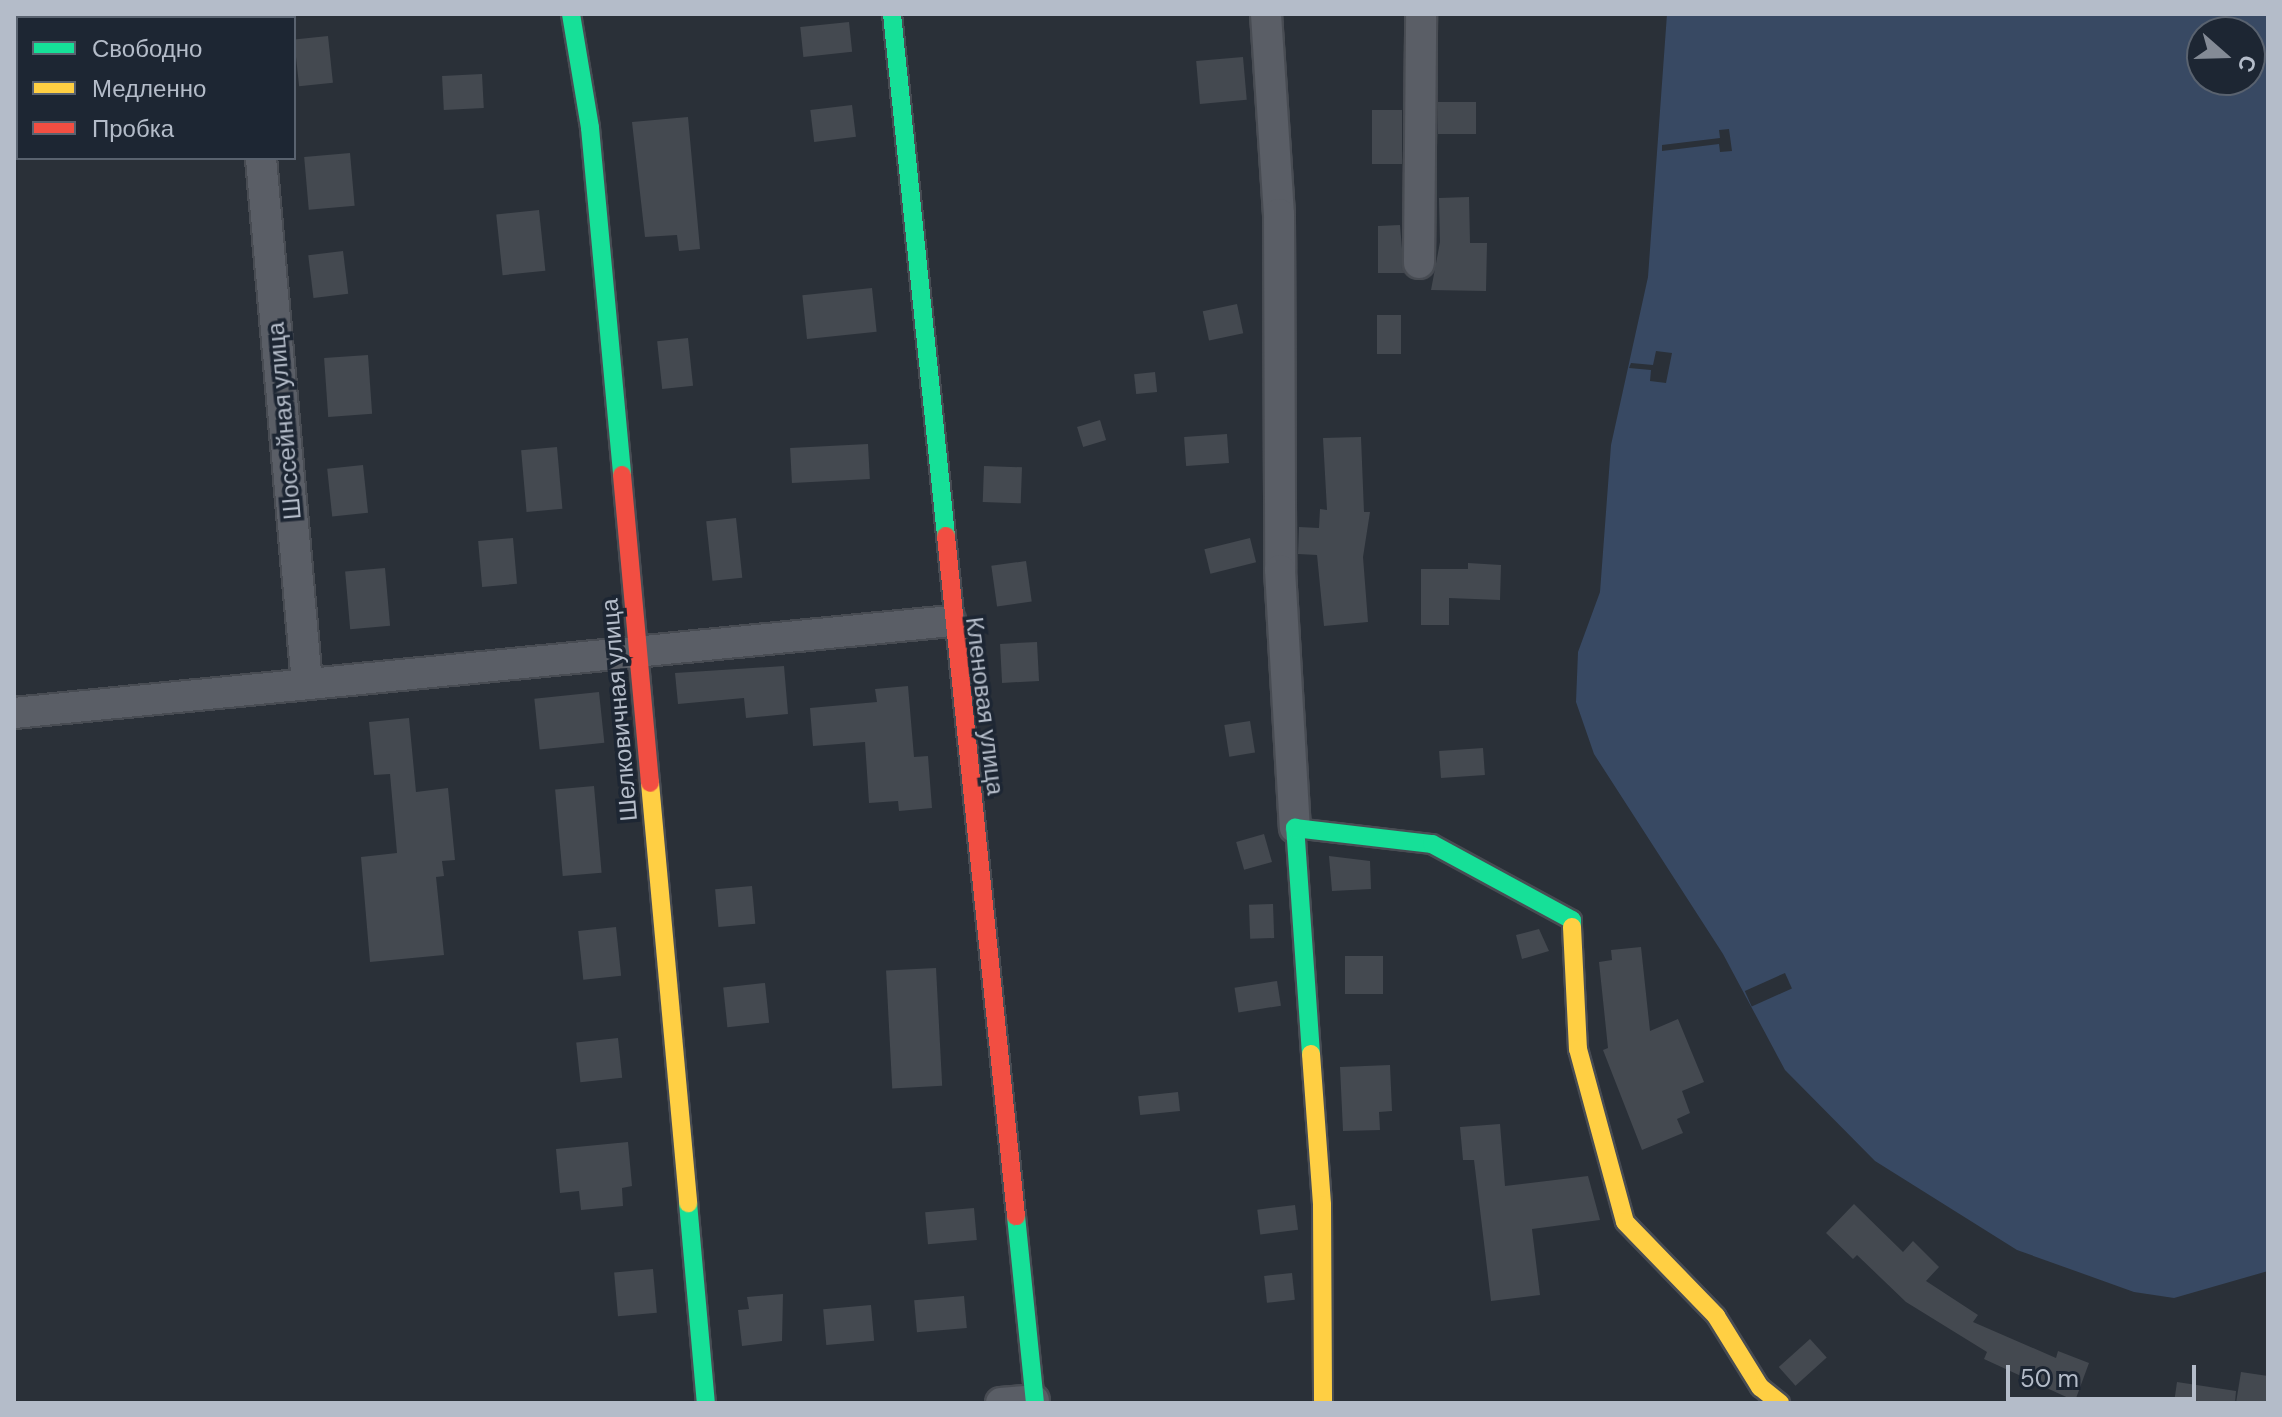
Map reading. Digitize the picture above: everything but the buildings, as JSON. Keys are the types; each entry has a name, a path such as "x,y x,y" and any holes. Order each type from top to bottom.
{"street":[{"name":"Шелковичная улица","path":"571,14 590,128 706,1403"},
{"name":"Кленовая улица","path":"892,14 950,621 1035,1401"},
{"path":"1266,14 1279,214 1280,570 1322,1205 1323,1403"},
{"path":"1419,263 1421,14"},
{"name":"Шоссейная улица","path":"261,160 307,684"},
{"path":"14,713 950,621"},
{"path":"1295,828 1432,844 1572,920 1578,1049 1625,1222 1716,1316 1760,1387 1780,1403"},
{"path":"1001,1403 1035,1401"}],"water":[{"path":"1667,14 2268,14 2268,1271 2174,1298 2134,1292 2017,1250 1875,1161 1785,1070 1723,954 1594,754 1576,702 1578,652 1600,592 1611,445 1648,277"}],"pier":[{"path":"1729,129 1732,151 1720,152 1719,144 1662,151 1662,145 1720,138 1719,130"},
{"path":"1656,351 1672,353 1666,383 1650,381 1651,370 1629,368 1631,363 1653,365"},
{"path":"1785,973 1792,989 1752,1006 1745,991"}],"traffic: fast":[{"path":"571,14 590,128 622,475"},
{"path":"892,14 946,536"},
{"path":"1311,1054 1295,828 1432,844 1572,920 1572,927"},
{"path":"688,1203 706,1403"},
{"path":"1016,1216 1035,1403"}],"traffic: slow":[{"path":"650,783 688,1203"},
{"path":"1572,927 1578,1049 1625,1222 1716,1316 1760,1387 1780,1403"},
{"path":"1311,1054 1322,1205 1323,1403"}],"traffic: jam":[{"path":"622,475 650,783"},
{"path":"946,536 1016,1216"}]}
